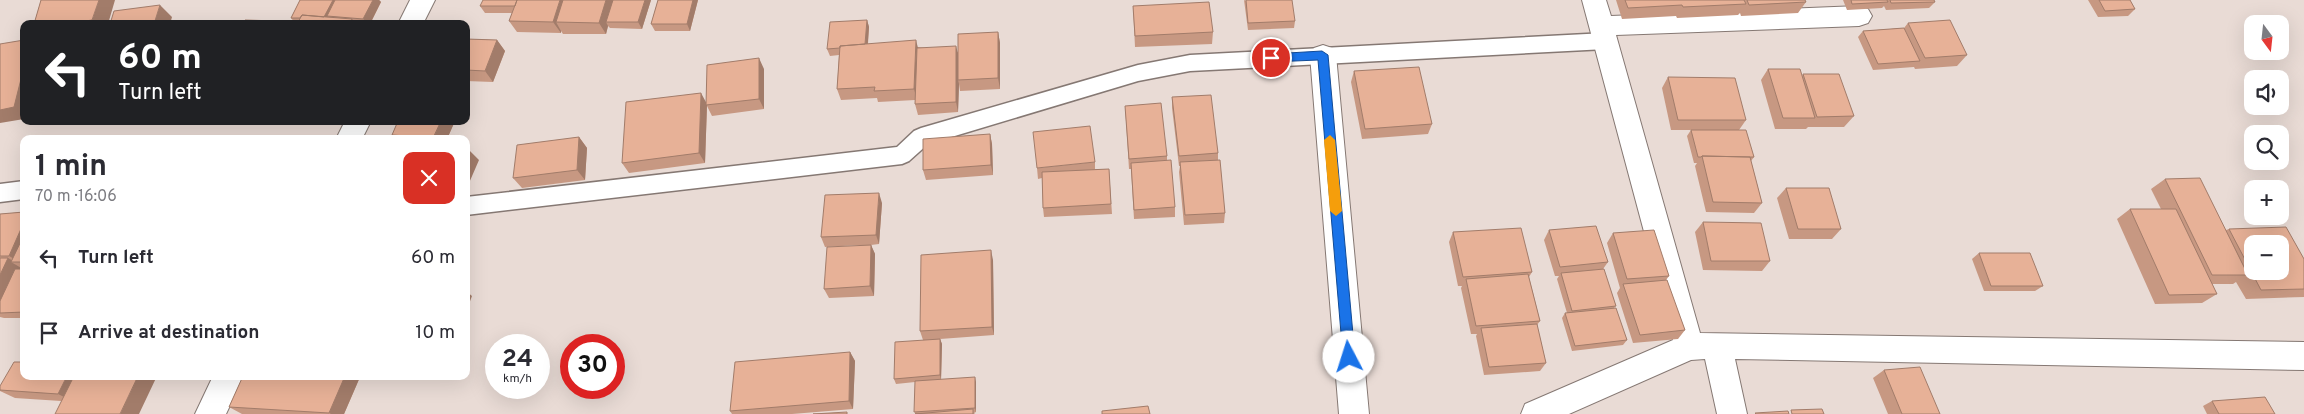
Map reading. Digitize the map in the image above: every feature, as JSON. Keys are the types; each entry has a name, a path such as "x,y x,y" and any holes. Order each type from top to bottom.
{"street":[{"path":"412,20 423,0"},
{"path":"1594,0 1703,346 1732,414"},
{"path":"1604,34 1859,16"},
{"path":"1322,55 1354,414"},
{"path":"1536,414 1703,346 2304,356"},
{"path":"210,414 227,380"}],"lane":[{"path":"470,206 902,155 922,137 1138,73 1190,62 1322,55 1604,34"},
{"path":"0,193 20,190"}],"building":[{"path":"41,0 99,0 92,20 35,20"},
{"path":"300,0 333,0 324,17 302,15 300,18 291,18"},
{"path":"335,0 373,0 363,19 327,16"},
{"path":"483,0 517,0 515,6 480,6"},
{"path":"517,0 560,0 553,22 509,21"},
{"path":"563,0 606,0 599,23 556,22"},
{"path":"613,0 645,0 638,22 606,22"},
{"path":"658,0 693,0 687,24 651,24"},
{"path":"1246,0 1292,0 1295,21 1248,23"},
{"path":"1625,0 1744,0 1746,4 1628,8"},
{"path":"1747,0 1805,0 1806,2 1749,5"},
{"path":"1851,0 1887,0 1888,2 1852,4"},
{"path":"1890,0 1934,0 1935,2 1891,3"},
{"path":"2099,0 2130,0 2135,9 2105,11"},
{"path":"1209,2 1213,32 1135,36 1133,6"},
{"path":"160,5 155,20 111,20 114,11"},
{"path":"302,15 352,19 351,20 299,20"},
{"path":"867,20 865,44 827,49 830,22"},
{"path":"1950,20 1967,55 1925,58 1908,23"},
{"path":"1904,28 1920,61 1878,64 1863,31"},
{"path":"998,32 998,78 958,80 958,34"},
{"path":"470,39 497,40 485,71 470,70"},
{"path":"916,40 914,89 874,91 875,87 837,89 840,46"},
{"path":"20,41 20,83 14,107 0,110 0,44"},
{"path":"956,46 956,102 915,104 917,48"},
{"path":"759,58 759,99 706,105 707,65"},
{"path":"1419,67 1432,124 1365,129 1354,71"},
{"path":"1768,69 1800,69 1815,118 1783,118"},
{"path":"1803,74 1839,74 1854,116 1817,117"},
{"path":"1668,77 1735,78 1746,120 1678,120"},
{"path":"701,93 699,153 622,163 626,102"},
{"path":"1211,95 1218,153 1179,156 1172,97"},
{"path":"1161,103 1167,156 1129,159 1125,106"},
{"path":"396,125 439,125 434,135 392,135"},
{"path":"1090,126 1095,162 1037,168 1033,132"},
{"path":"1691,130 1746,130 1754,157 1698,157"},
{"path":"990,134 991,165 923,170 923,139"},
{"path":"579,137 577,170 513,178 517,145"},
{"path":"1702,156 1750,157 1762,203 1713,202"},
{"path":"1171,160 1175,207 1134,210 1131,163"},
{"path":"1220,160 1225,213 1185,215 1180,162"},
{"path":"1109,169 1111,204 1043,208 1042,172"},
{"path":"2200,178 2244,267 2244,275 2212,275 2165,179"},
{"path":"1786,188 1829,188 1841,229 1798,229"},
{"path":"879,193 876,235 821,237 825,195"},
{"path":"2130,209 2176,209 2217,294 2169,295"},
{"path":"20,212 20,231 9,256 0,256 0,214"},
{"path":"1703,222 1761,223 1770,261 1711,261"},
{"path":"1596,226 1608,262 1560,267 1549,230"},
{"path":"2286,227 2304,259 2304,289 2261,290 2256,280 2289,280 2289,235 2244,235 2244,258 2229,229"},
{"path":"1521,228 1532,272 1463,277 1453,232"},
{"path":"1654,230 1669,276 1627,279 1613,233"},
{"path":"20,243 20,262 11,262"},
{"path":"871,245 870,286 824,289 827,247"},
{"path":"991,250 992,327 920,331 921,255"},
{"path":"1979,253 2030,253 2043,286 1991,286"},
{"path":"0,258 8,258 0,275"},
{"path":"15,269 20,269 20,312 0,313 0,301"},
{"path":"1604,269 1616,306 1572,311 1561,273"},
{"path":"1528,274 1540,321 1476,326 1466,279"},
{"path":"1667,280 1685,330 1640,335 1623,284"},
{"path":"1616,308 1627,340 1575,346 1565,313"},
{"path":"1537,324 1546,363 1489,367 1481,328"},
{"path":"940,339 940,375 894,379 895,342"},
{"path":"850,352 849,401 730,411 735,362"},
{"path":"14,362 20,362 20,380 65,380 58,394 0,390 0,386"},
{"path":"1920,367 1940,414 1902,414 1884,370"},
{"path":"975,377 975,408 914,412 915,381"},
{"path":"72,380 136,380 120,414 55,414"},
{"path":"241,380 343,380 329,413 229,407"},
{"path":"2265,397 2275,414 2219,414 2212,401"},
{"path":"1148,406 1150,414 1102,414 1102,411"},
{"path":"973,409 973,414 915,414"},
{"path":"1822,409 1824,414 1792,414 1791,410"},
{"path":"1788,411 1789,414 1755,413"},
{"path":"847,412 847,414 813,414"}],"slow traffic":[{"path":"1330,140 1336,211"}],"route":[{"path":"1271,58 1322,55 1349,357"}]}
